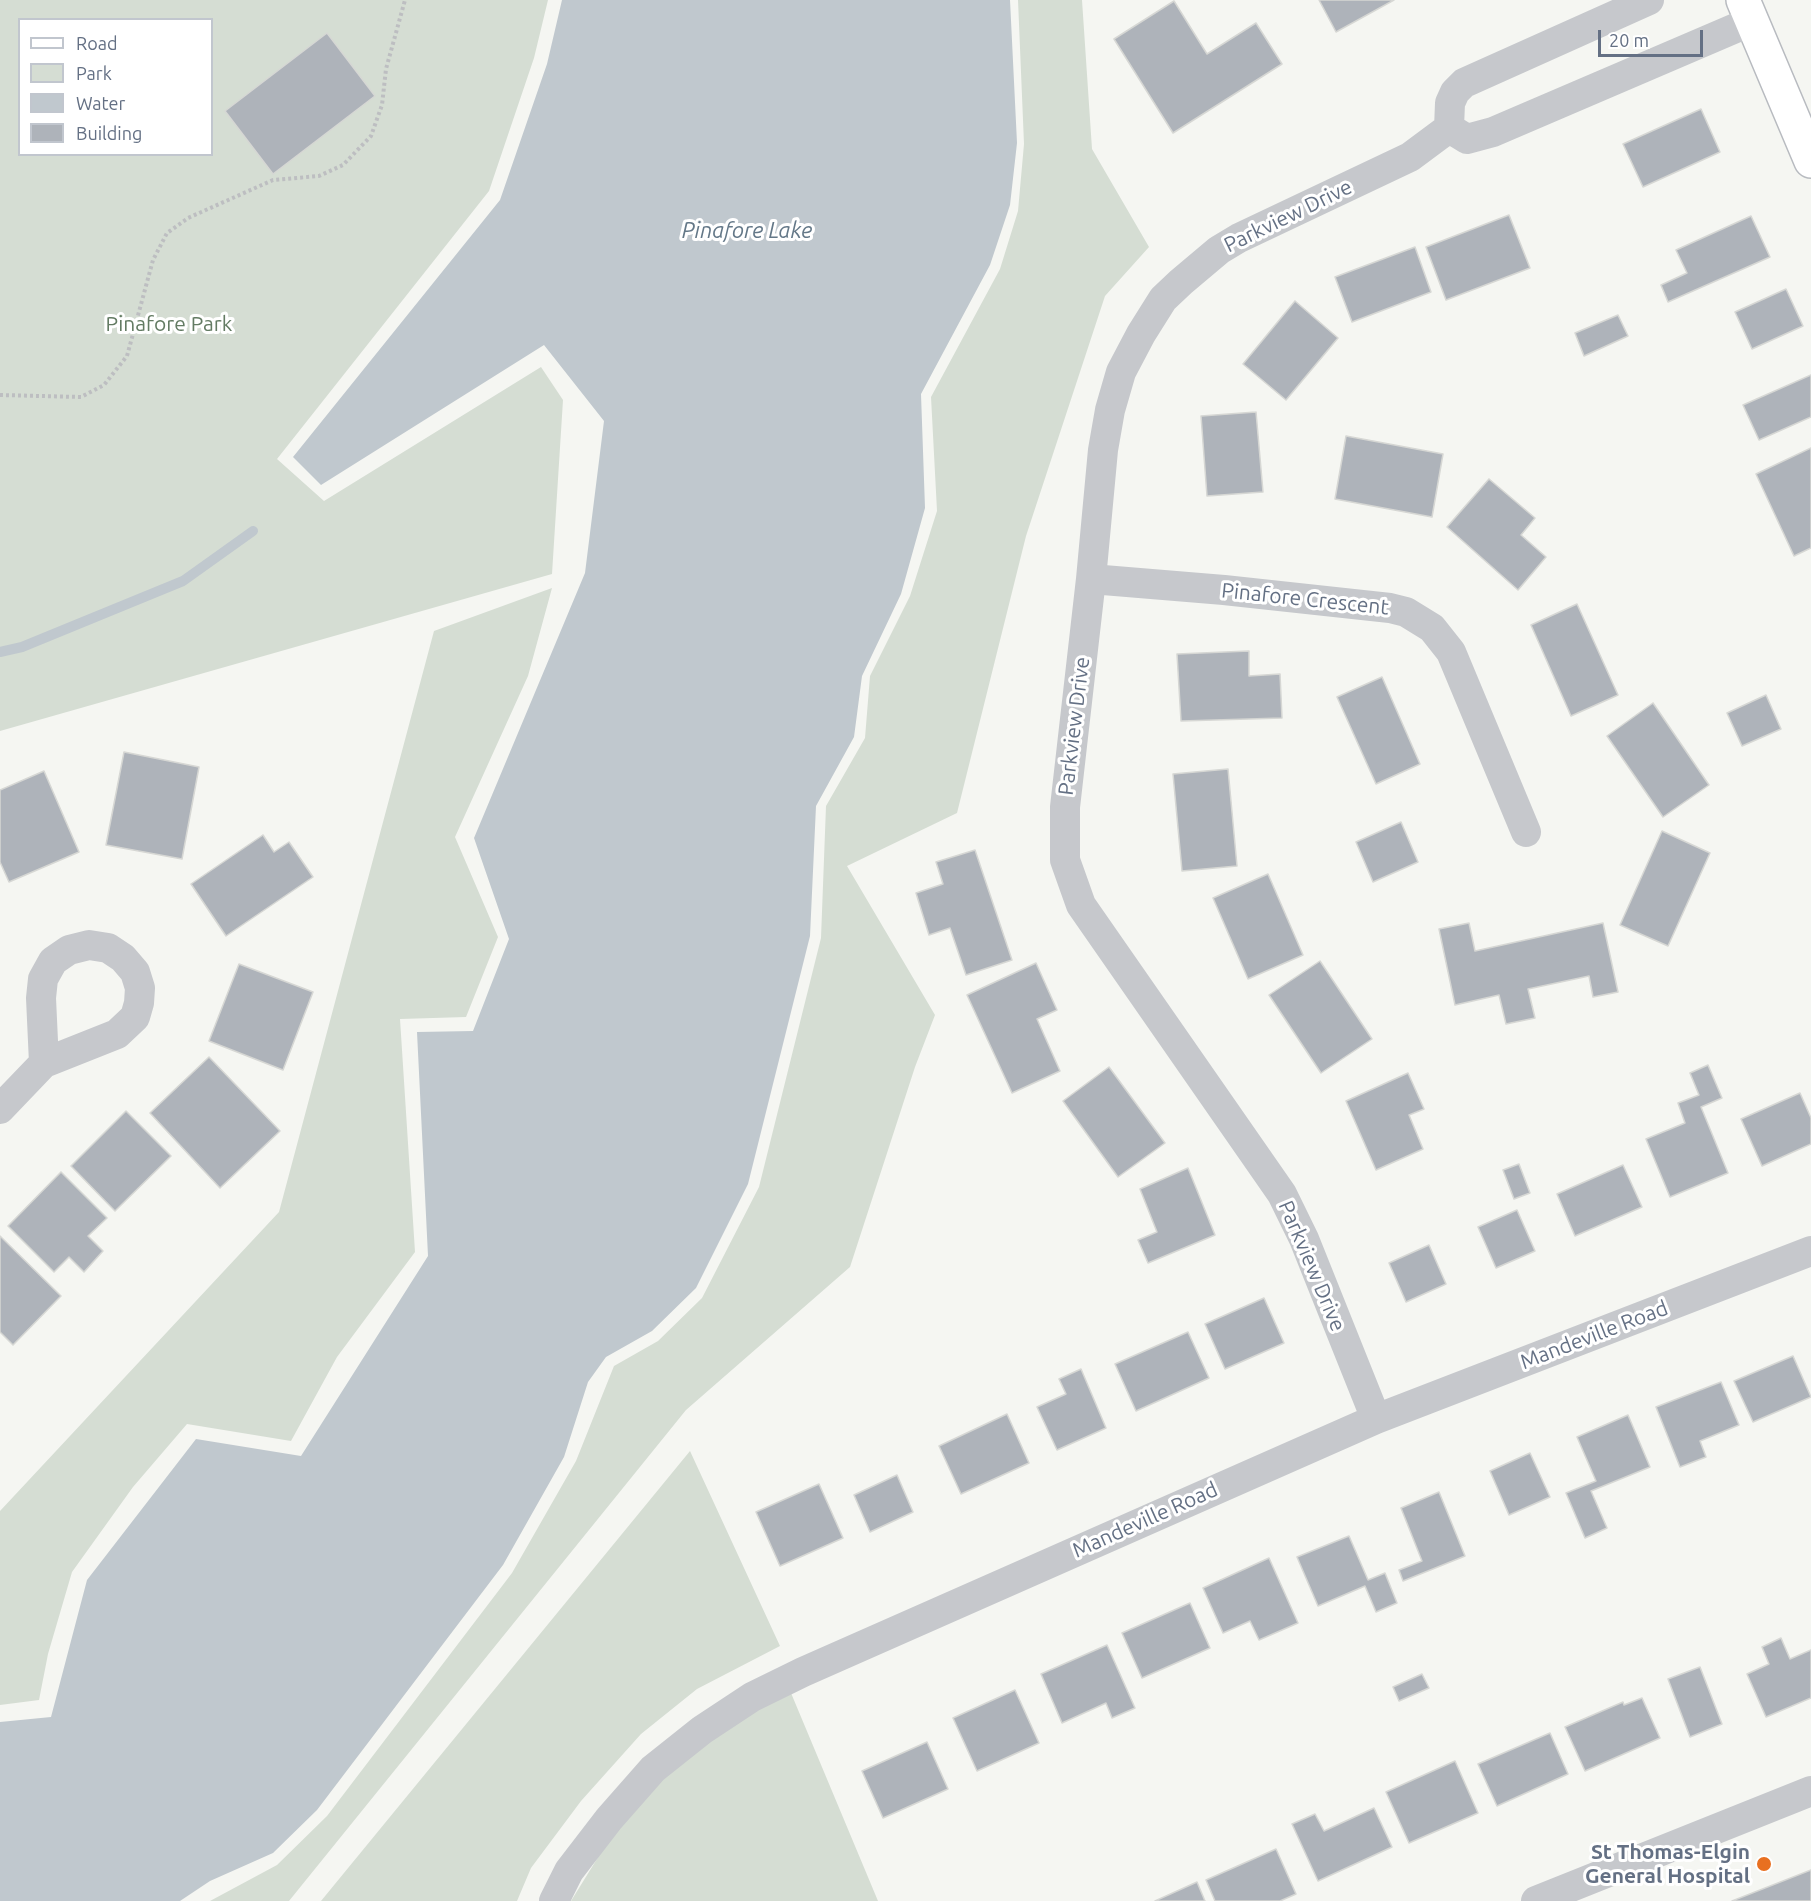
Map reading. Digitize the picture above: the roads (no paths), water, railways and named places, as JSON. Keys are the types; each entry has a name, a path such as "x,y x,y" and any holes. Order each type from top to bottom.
{"main road":[{"path":"1748,10 1811,161"}],"street":[{"path":"1649,0 1464,83 1455,92 1450,103 1449,128 1467,139 1493,132 1748,10"},
{"name":"Parkview Drive","path":"1376,1419 1304,1239 1282,1194 1081,905 1065,860 1063,844 1065,807 1103,450 1120,372 1140,334 1163,299 1200,265 1239,238 1410,158 1449,128"},
{"name":"Pinafore Crescent","path":"1091,579 1379,606 1406,612 1432,628 1451,652 1526,832"},
{"path":"0,1108 44,1063"},
{"name":"Mandeville Road","path":"554,1901 576,1863 609,1819 653,1768 702,1730 752,1697 835,1657 1376,1419 1811,1251"},
{"path":"1536,1901 1811,1791"}],"water":[{"name":"Pinafore Lake","path":"562,0 1010,0 1017,143 1010,205 990,265 921,394 925,508 901,594 862,676 854,737 816,806 810,936 748,1184 696,1288 652,1331 606,1357 588,1382 564,1457 503,1565 317,1810 273,1853 210,1881 180,1901 0,1901 0,1722 51,1717 87,1580 196,1439 301,1456 428,1256 417,1032 473,1031 509,939 474,838 585,573 604,421 544,345 321,485 293,457 500,200 547,64"}],"waterway":[{"path":"0,652 22,647 183,581 253,531"}],"place":[{"name":"St Thomas-Elgin General Hospital","path":"1764,1864"}],"park label":[{"name":"Pinafore Park","path":"169,324"}]}
